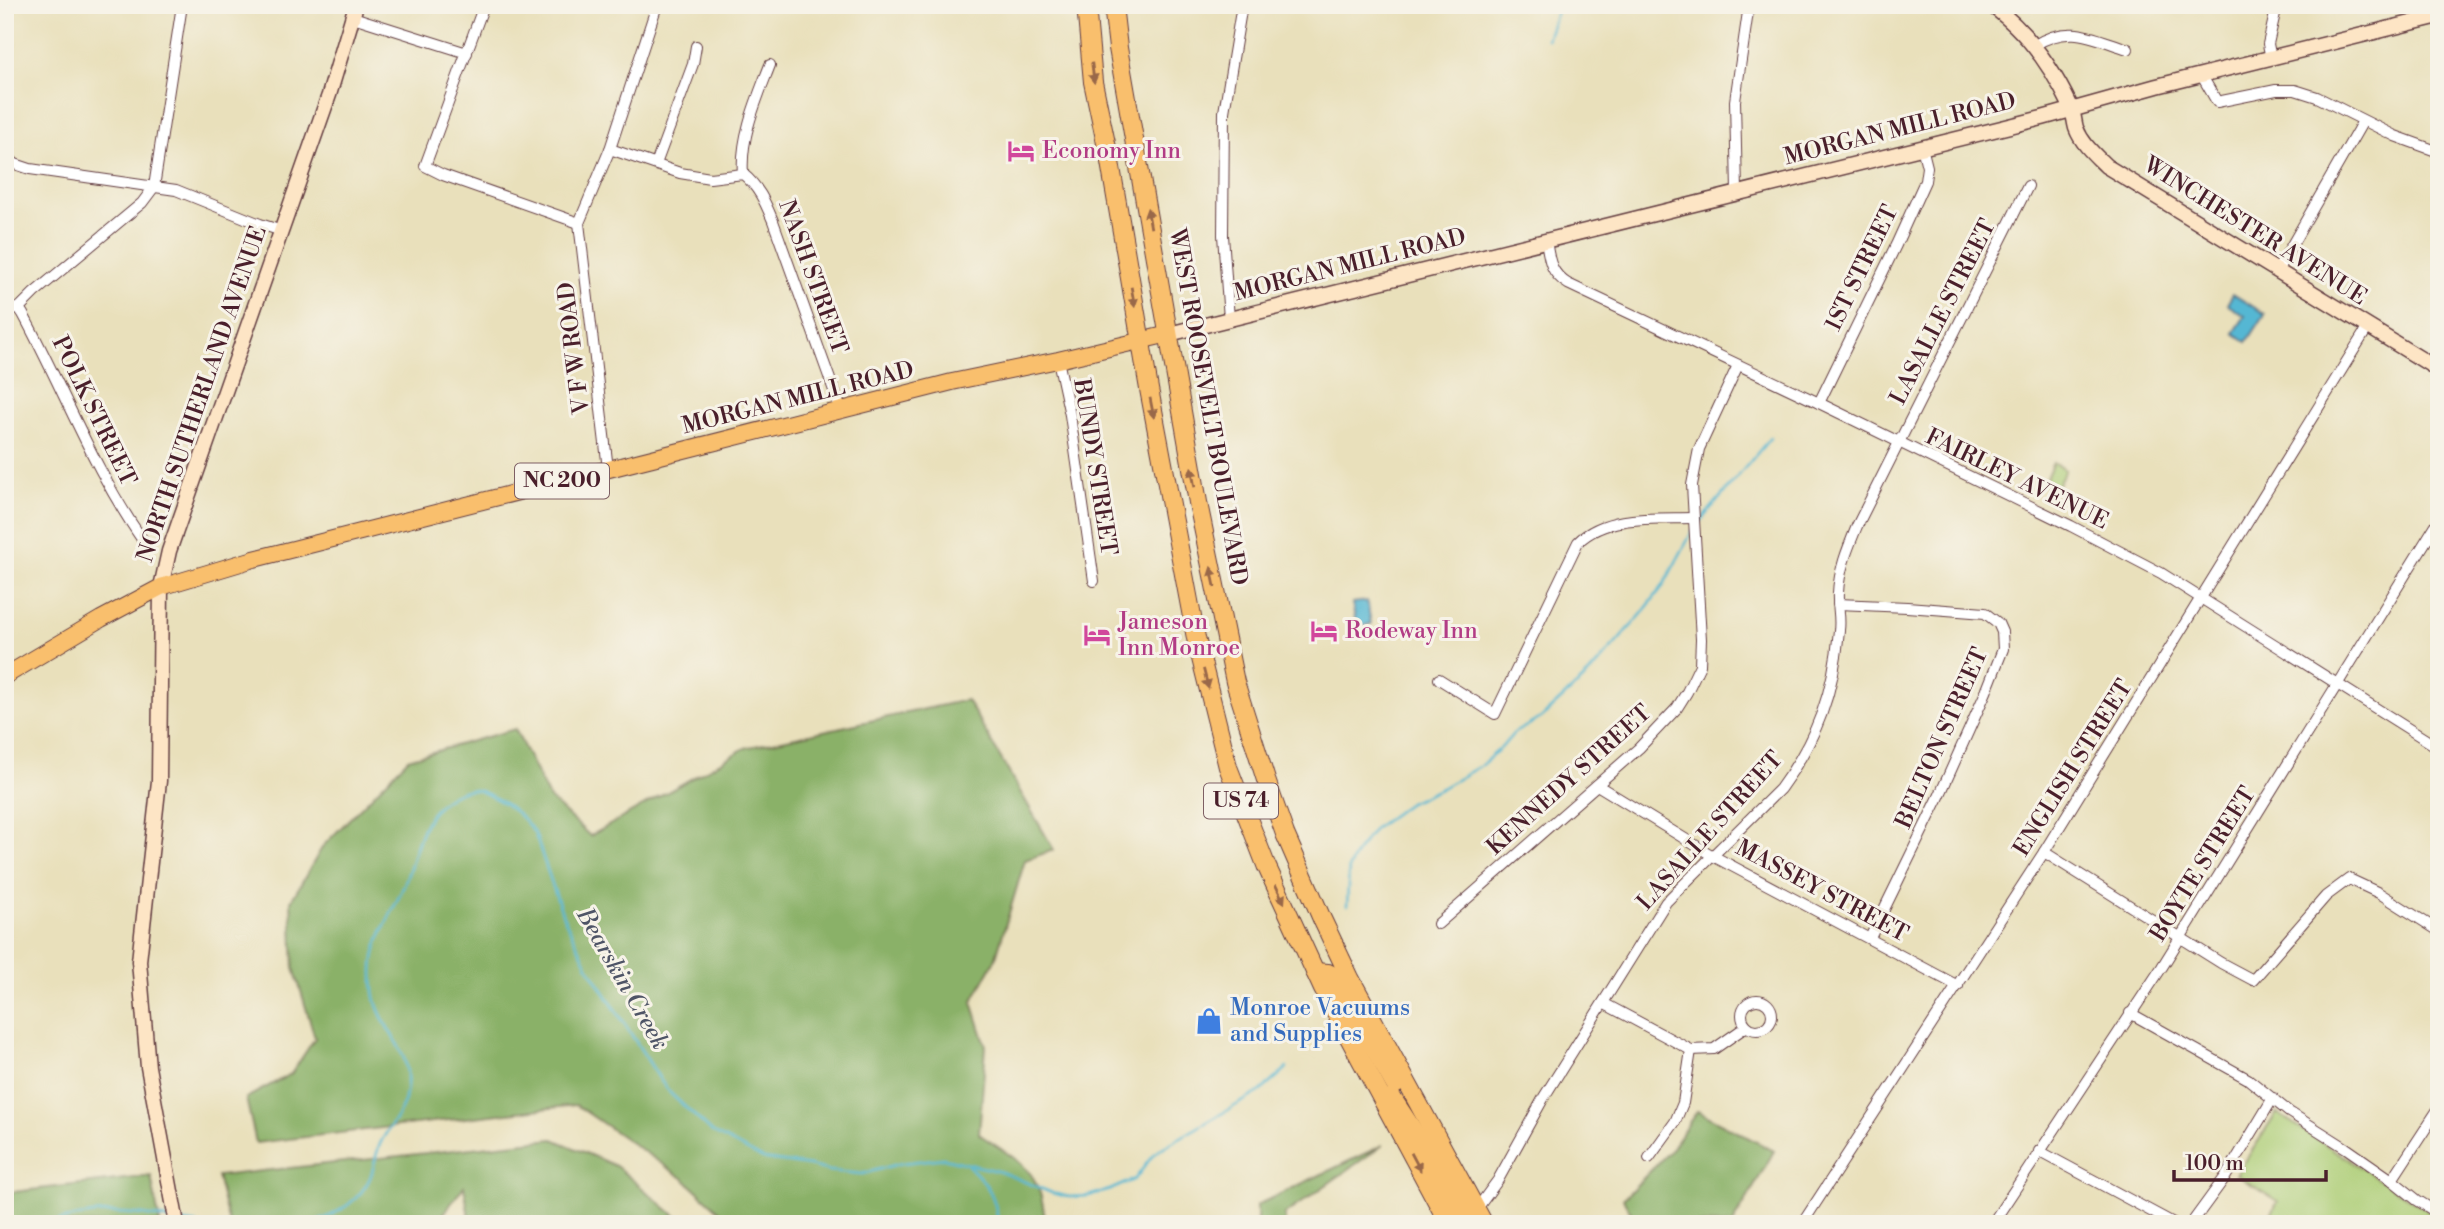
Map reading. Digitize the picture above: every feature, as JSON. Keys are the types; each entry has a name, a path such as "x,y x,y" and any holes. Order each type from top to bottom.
{"highway":[{"name":"US 74","path":"1086,5 1093,82 1109,157 1140,341 1196,638 1228,767 1266,865 1315,972 1449,1224"},
{"name":"WEST ROOSEVELT BOULEVARD","path":"1113,5 1118,48 1199,508 1235,682 1285,834 1350,978 1480,1217"},
{"path":"1315,972 1334,976 1392,1080 1435,1134"},
{"path":"1356,1050 1410,1124 1459,1208 1464,1213 1480,1217"}],"main road":[{"name":"MORGAN MILL ROAD","path":"5,676 161,587 254,559 728,441 952,382 1169,334"}],"street":[{"path":"5,309 19,308 142,203 154,187 182,5"},
{"path":"484,5 425,166 443,175 579,223 610,149 657,5"},
{"path":"1229,319 1223,235 1224,112 1242,5"},
{"path":"1737,192 1735,101 1749,5"},
{"name":"WINCHESTER AVENUE","path":"1992,5 2035,45 2072,109 2080,137 2106,166 2439,370"},
{"path":"2271,59 2268,44 2277,5"},
{"path":"355,11 467,53"},
{"name":"NORTH SUTHERLAND AVENUE","path":"177,1224 148,1067 139,961 159,781 161,587 169,551 329,95 355,11"},
{"name":"MORGAN MILL ROAD","path":"1169,334 2439,16"},
{"path":"2035,45 2061,33 2075,33 2128,49"},
{"path":"656,164 693,64 696,46"},
{"path":"610,149 680,173 710,178 743,174 742,160 753,108 770,65"},
{"path":"2202,76 2217,102 2276,90 2295,90 2317,97 2364,121 2439,152"},
{"path":"2277,271 2364,121"},
{"name":"1ST STREET","path":"1819,403 1925,181 1927,167 1922,147"},
{"path":"5,154 15,164 30,169 176,190 282,231"},
{"name":"NASH STREET","path":"743,174 763,196 841,410"},
{"name":"LASALLE STREET","path":"1480,1217 1544,1097 1666,902 1780,789 1795,770 1826,706 1840,628 1839,577 1844,556 2028,187"},
{"name":"V F W ROAD","path":"579,223 608,469"},
{"name":"FAIRLEY AVENUE","path":"1546,240 1549,261 1558,278 2083,532 2161,573 2439,748"},
{"name":"POLK STREET","path":"19,308 46,357 100,472 120,508 144,541"},
{"name":"ENGLISH STREET","path":"1802,1224 2044,852 2368,327"},
{"name":"BUNDY STREET","path":"1058,360 1070,415 1094,581"},
{"name":"KENNEDY STREET","path":"1438,924 1639,748 1687,692 1700,665 1700,607 1692,485 1696,459 1738,365"},
{"path":"1439,679 1495,714 1564,568 1578,542 1588,532 1613,523 1693,518"},
{"name":"BOYTE STREET","path":"1992,1224 2180,938 2439,520"},
{"name":"BELTON STREET","path":"1838,604 1985,613 1998,624 2002,632 2003,649 1986,692 1938,799 1870,938"},
{"name":"MASSEY STREET","path":"1597,785 1713,856 1958,986"},
{"path":"2044,852 2180,938 2253,980 2326,896 2349,878 2379,893 2439,931"},
{"path":"1603,1003 1690,1050 1714,1049 1747,1026"},
{"path":"2130,1013 2218,1061 2439,1214"},
{"path":"1649,1158 1675,1122 1682,1103 1690,1050"},
{"path":"2191,1224 2226,1176 2273,1098"},
{"path":"2392,1180 2439,1108"},
{"path":"2039,1151 2175,1224"}],"green space":[{"path":"2053,463 2065,470 2055,490 2043,484"},
{"path":"967,700 1054,850 1025,860 995,960 972,1002 986,1046 979,1134 1017,1160 1034,1179 1043,1205 1045,1224 734,1224 684,1179 576,1105 256,1143 246,1098 291,1074 315,1038 294,968 291,901 323,846 408,759 515,729 549,798 590,836 745,748"},
{"path":"1697,1111 1774,1151 1733,1224 1637,1224 1623,1199 1669,1152"},
{"path":"2277,1113 2439,1218 2439,1224 2266,1224 2278,1201 2236,1175"},
{"path":"553,1139 616,1166 685,1224 470,1224 464,1186 437,1223 229,1224 217,1176"},
{"path":"1383,1145 1285,1214 1285,1224 1257,1224 1257,1205"},
{"path":"151,1176 160,1224 5,1224 5,1193"}],"water":[{"path":"2233,294 2265,314 2247,342 2234,333 2245,316 2227,304"},
{"path":"1367,601 1371,624 1357,627 1352,603"}],"waterway":[{"path":"1547,39 1559,5"},
{"path":"1698,524 1770,438"},
{"path":"1347,906 1349,867 1375,828 1409,803 1480,766 1514,733 1541,718 1588,675 1663,586 1692,532"},
{"name":"Bearskin Creek","path":"311,1224 344,1208 364,1188 380,1145 405,1099 407,1070 404,1059 376,1001 373,974 375,951 402,890 425,824 441,803 466,790 482,792 501,802 520,816 535,834 563,916 589,968 671,1094 712,1132 763,1159 862,1174 902,1163 944,1158 1001,1172 1052,1193 1069,1197 1088,1196 1135,1179 1153,1155 1162,1148 1261,1091 1287,1068"},
{"name":"Bearskin Creek","path":"968,1165 990,1191 998,1224"},
{"name":"Bearskin Creek","path":"49,1224 79,1216 109,1213 139,1214 170,1220"},
{"name":"Bearskin Creek","path":"183,1222 197,1224"}],"place":[{"name":"Economy Inn","path":"1021,151"},
{"name":"Rodeway Inn","path":"1324,631"},
{"name":"Jameson Inn Monroe","path":"1097,635"},
{"name":"Monroe Vacuums and Supplies","path":"1209,1021"}]}
